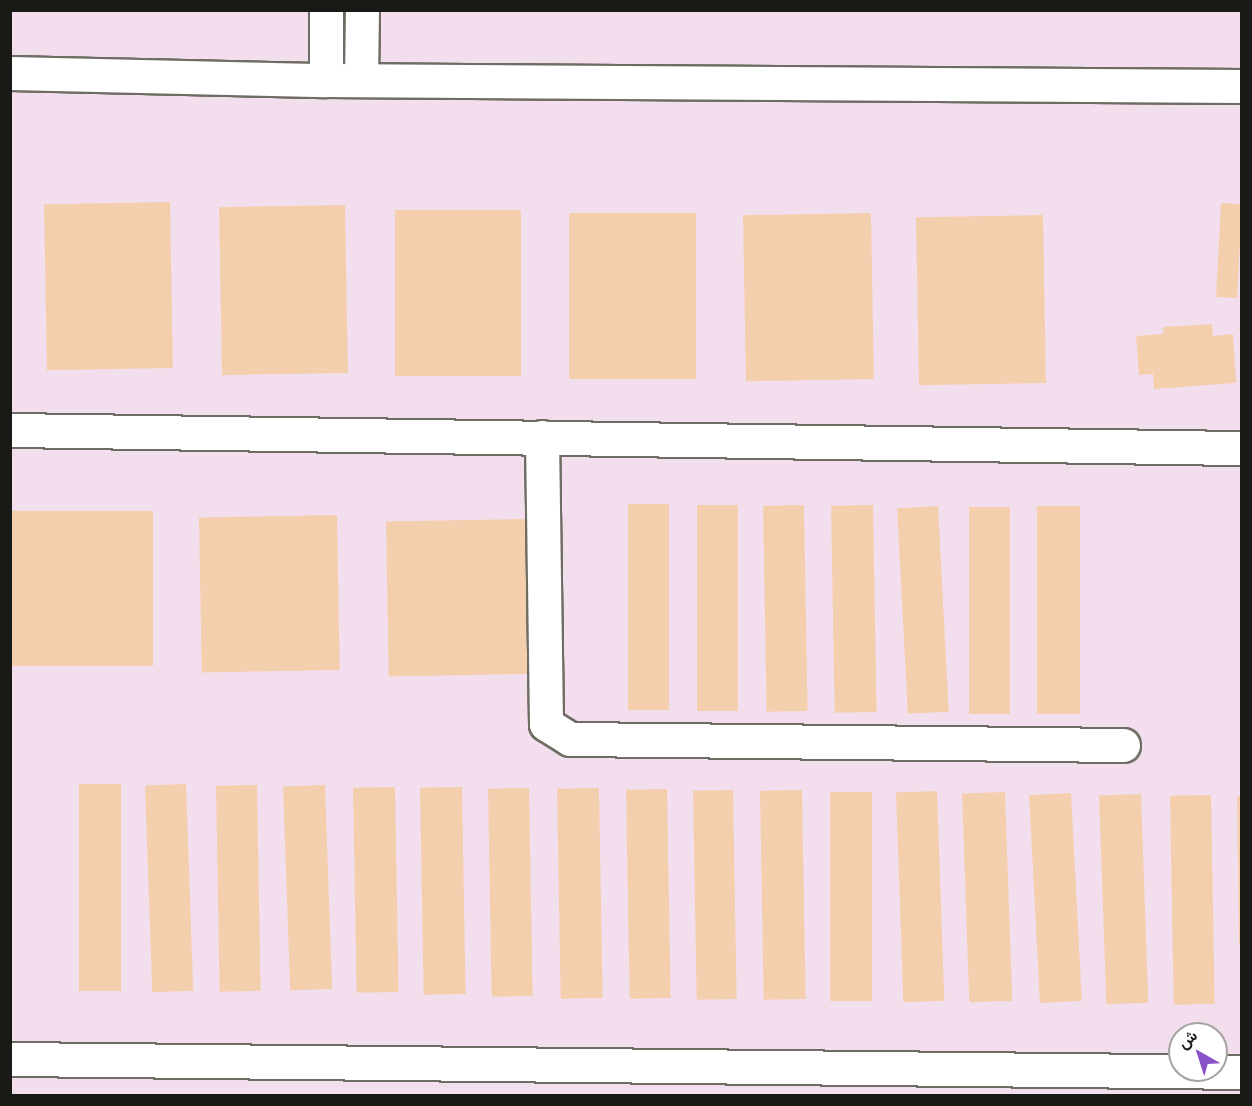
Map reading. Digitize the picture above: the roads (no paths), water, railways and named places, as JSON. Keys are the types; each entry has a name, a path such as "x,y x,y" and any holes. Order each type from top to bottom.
{"street":[{"path":"326,10 326,80"},
{"path":"361,80 362,10"},
{"path":"10,73 326,80 1242,86"},
{"path":"10,430 1242,448"},
{"path":"542,437 546,724 570,739 1123,745"},
{"path":"10,1059 1242,1072"}]}
